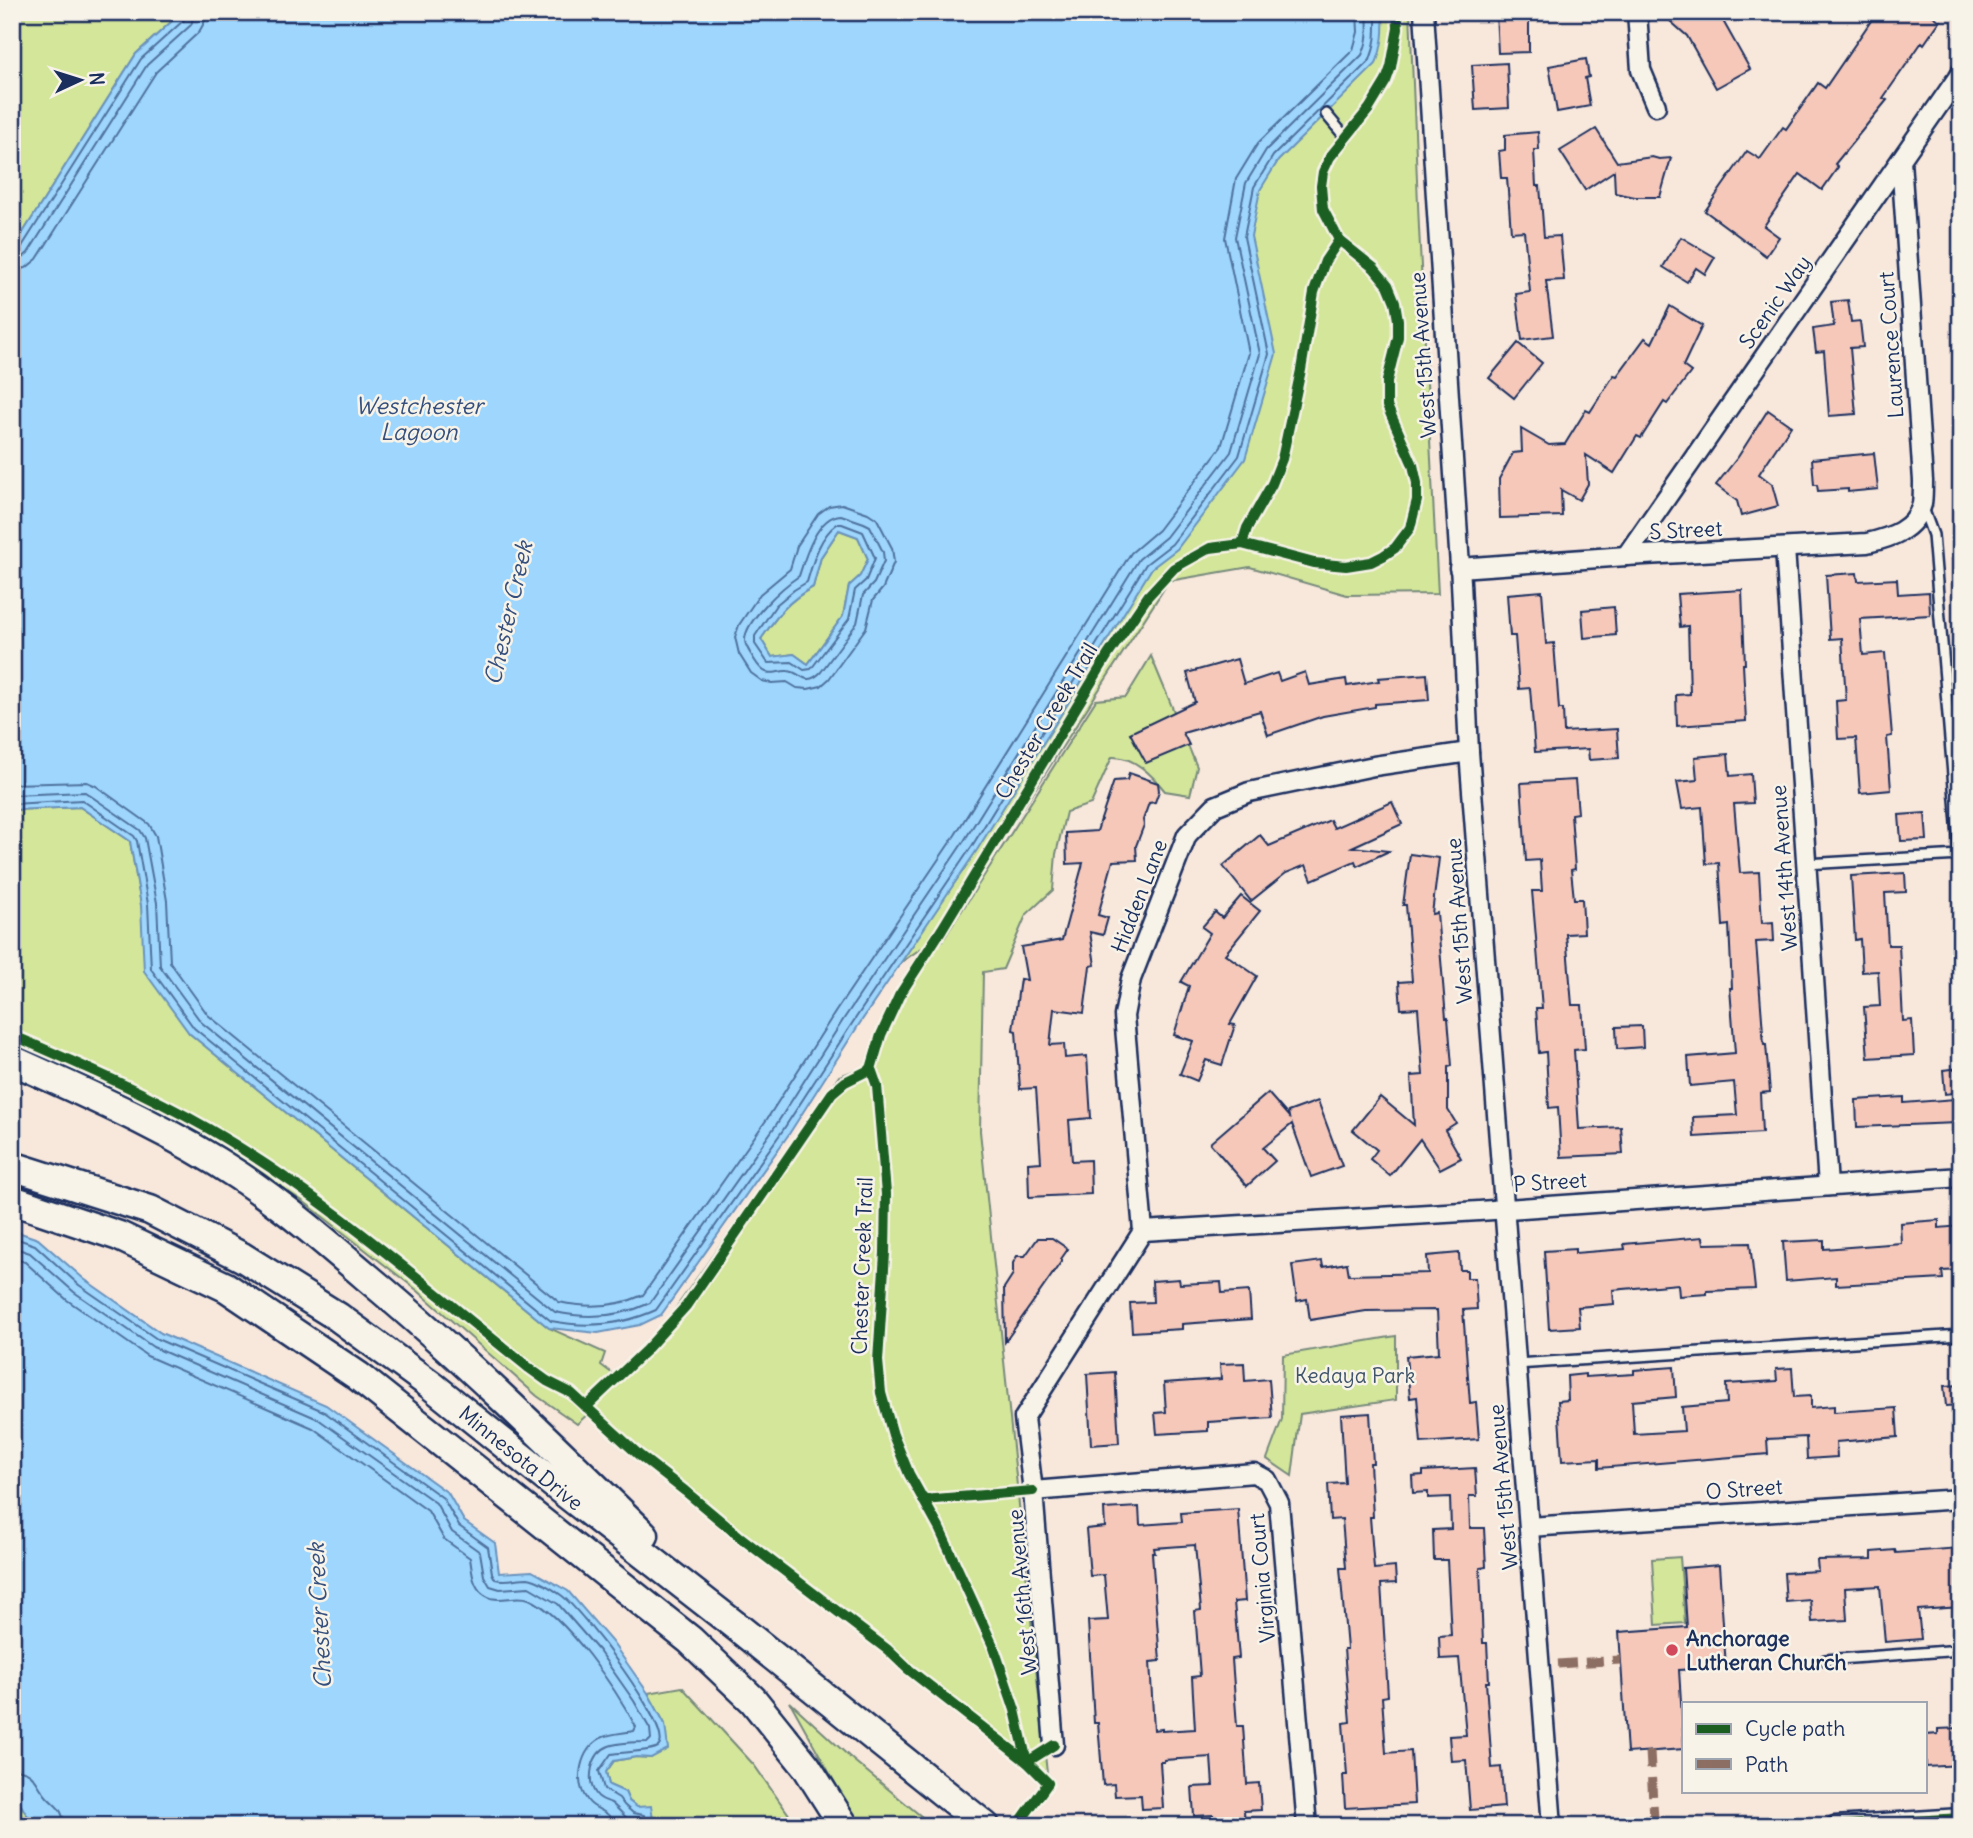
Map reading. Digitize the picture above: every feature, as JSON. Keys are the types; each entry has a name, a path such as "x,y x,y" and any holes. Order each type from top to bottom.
{"main road":[{"path":"12,1060 165,1131 237,1175 296,1217 420,1321 518,1412 741,1630"},
{"name":"Minnesota Drive","path":"12,1166 150,1210 243,1256 338,1317 431,1385 985,1826"},
{"name":"Minnesota Drive","path":"12,1200 119,1236 226,1287 358,1376 690,1640 753,1700 806,1766 844,1826"}],"street":[{"name":"West 15th Avenue","path":"1424,12 1460,568 1469,752 1552,1826"},
{"path":"1637,12 1641,70 1656,106"},
{"name":"Scenic Way","path":"1626,556 1961,73"},
{"name":"Laurence Court","path":"1901,160 1923,481 1922,505"},
{"name":"S Street","path":"1460,568 1867,543 1893,537 1911,523 1922,505"},
{"name":"West 14th Avenue","path":"1785,548 1828,1186"},
{"name":"Hidden Lane","path":"1143,1231 1124,1016 1131,979 1187,835 1215,806 1249,792 1374,766 1469,752"},
{"name":"P Street","path":"1143,1231 1961,1177"},
{"name":"West 16th Avenue","path":"1054,1745 1033,1491 1024,1418 1143,1231"},
{"name":"Virginia Court","path":"1033,1491 1254,1473 1267,1480 1279,1503 1307,1826"},
{"name":"O Street","path":"1529,1527 1961,1499"},
{"path":"1835,1826 1961,1818"}],"lane":[{"path":"1326,114 1346,138"},
{"path":"1922,505 1933,535 1961,871"},
{"path":"1806,864 1960,855"},
{"path":"1516,1364 1961,1335"},
{"path":"1825,1660 1961,1650"}],"green space":[{"path":"12,12 182,12 136,54 12,250"},
{"path":"1345,12 1410,12 1438,594 1347,595 1250,567 1169,581 942,934 943,940 1096,700 1126,697 1151,656 1197,767 1190,795 1165,791 1135,763 1112,757 1091,804 1066,812 1056,854 1053,890 1026,915 1003,969 983,972 980,1131 1048,1783 591,1411 577,1424 537,1396 418,1291 304,1202 217,1146 126,1099 12,1049 12,814 13,810 80,807 130,841 141,905 189,1033 549,1328 605,1353 601,1365 617,1377 646,1350 839,1076 869,1065 936,938 861,990 1227,184"},
{"path":"839,530 858,537 868,559 860,576 849,586 843,616 808,664 794,654 772,657 761,639 783,610 813,587 821,557"},
{"name":"Kedaya Park","path":"1396,1336 1396,1400 1300,1414 1292,1476 1267,1459 1282,1419 1283,1355"},
{"path":"1680,1557 1685,1623 1656,1625 1652,1559"},
{"path":"682,1687 754,1765 797,1826 648,1826 653,1820 629,1801 625,1792 609,1785 606,1772 614,1761 636,1757 651,1758 665,1724 648,1693"},
{"path":"790,1702 853,1760 933,1826 859,1826"},
{"path":"12,1790 27,1815 41,1826 12,1826"}],"water":[{"name":"Westchester Lagoon","path":"182,12 1383,12 1383,39 1376,64 1278,161 1260,190 1251,236 1276,354 1245,459 1177,549 1152,568 977,850 789,1134 661,1315 640,1325 598,1333 549,1328 189,1033 144,971 141,905 130,841 80,807 13,810 12,814 12,250 136,54","holes":["839,530 858,537 868,559 860,576 849,586 843,616 808,664 794,654 772,657 761,639 789,604 813,587 821,557"]},
{"name":"Chester Creek","path":"12,1230 38,1239 84,1279 161,1333 326,1405 448,1493 464,1521 495,1543 499,1573 532,1571 568,1591 612,1642 648,1693 665,1724 668,1749 651,1758 636,1757 614,1761 606,1772 609,1785 625,1792 629,1801 637,1807 651,1806 653,1820 648,1826 41,1826 27,1815 12,1790"}],"building":[{"path":"1496,12 1529,12 1529,52 1498,53"},
{"path":"1660,12 1718,12 1750,69 1716,88 1687,36"},
{"path":"1877,12 1928,12 1940,21 1883,98 1887,100 1835,164 1838,167 1822,190 1800,174 1764,226 1779,237 1766,256 1705,211 1747,151 1760,159 1783,127 1786,129 1818,83 1825,88"},
{"path":"1586,59 1589,77 1585,78 1590,106 1557,112 1549,66"},
{"path":"1507,63 1509,108 1475,110 1472,65"},
{"path":"1596,129 1617,162 1652,157 1671,158 1660,197 1635,197 1615,193 1614,171 1585,190 1560,151"},
{"path":"1538,132 1539,150 1534,150 1536,186 1540,186 1544,237 1560,236 1564,280 1546,281 1553,336 1522,340 1516,294 1530,292 1524,231 1511,232 1507,178 1501,178 1499,151 1505,150 1505,135"},
{"path":"1681,237 1715,257 1705,274 1696,268 1687,282 1663,267"},
{"path":"1848,300 1851,322 1860,321 1863,347 1850,348 1856,414 1829,416 1824,351 1816,352 1813,329 1834,326 1831,302"},
{"path":"1670,306 1702,326 1683,366 1691,372 1667,404 1664,402 1641,438 1637,436 1614,473 1586,455 1588,484 1579,500 1561,490 1562,516 1500,518 1499,479 1513,453 1522,452 1521,429 1549,445 1565,444 1586,410 1590,412 1614,375 1617,376 1645,338 1652,343"},
{"path":"1518,343 1542,363 1514,398 1489,378"},
{"path":"1768,410 1791,426 1759,474 1772,484 1778,506 1741,516 1737,501 1716,485 1738,457"},
{"path":"1874,453 1878,489 1818,491 1817,485 1814,485 1812,459"},
{"path":"1857,573 1858,581 1897,579 1898,594 1929,592 1930,615 1860,619 1863,655 1885,653 1892,736 1887,737 1891,790 1860,793 1856,738 1838,739 1836,701 1846,700 1842,638 1830,639 1826,575"},
{"path":"1742,590 1746,721 1677,726 1676,695 1690,694 1688,626 1680,627 1677,594"},
{"path":"1542,591 1546,644 1554,643 1559,709 1563,709 1564,732 1617,729 1619,758 1589,760 1588,749 1535,752 1530,688 1519,689 1515,636 1510,636 1507,594"},
{"path":"1614,607 1616,635 1584,638 1582,610"},
{"path":"1237,659 1244,684 1277,673 1280,681 1305,672 1309,685 1346,679 1347,686 1379,681 1378,678 1427,674 1429,700 1375,704 1375,707 1323,716 1268,735 1260,711 1183,733 1189,745 1146,763 1130,733 1195,702 1187,673"},
{"path":"1728,754 1730,776 1751,774 1753,803 1734,804 1740,873 1759,872 1762,923 1773,922 1774,941 1756,942 1770,1092 1760,1093 1762,1133 1694,1137 1693,1117 1737,1115 1734,1082 1690,1086 1688,1057 1735,1053 1729,925 1723,926 1719,863 1706,864 1702,807 1682,809 1677,782 1697,780 1695,757"},
{"path":"1129,773 1158,783 1159,791 1155,802 1149,803 1143,820 1144,825 1136,846 1137,860 1113,861 1098,915 1108,918 1103,935 1090,932 1095,965 1090,966 1084,1013 1054,1009 1050,1045 1064,1044 1065,1058 1087,1056 1091,1118 1069,1120 1072,1161 1090,1160 1091,1194 1029,1197 1028,1163 1041,1162 1036,1088 1020,1089 1016,1031 1013,1030 1020,979 1027,980 1021,947 1062,940 1083,863 1067,864 1066,833 1097,831 1114,781 1127,780"},
{"path":"1575,780 1578,813 1571,814 1575,869 1571,870 1574,899 1582,899 1584,933 1566,934 1572,1005 1582,1005 1585,1049 1574,1050 1579,1129 1621,1127 1623,1154 1561,1157 1558,1107 1549,1108 1546,1052 1539,1053 1536,1008 1542,1008 1532,891 1542,891 1540,860 1526,861 1521,783"},
{"path":"1392,802 1402,824 1352,847 1389,851 1357,866 1355,861 1312,880 1306,865 1286,873 1251,901 1223,866 1260,835 1269,846 1330,820 1334,828"},
{"path":"1925,813 1927,840 1901,841 1899,815"},
{"path":"1410,854 1439,858 1432,914 1437,913 1452,1066 1448,1067 1448,1110 1456,1123 1445,1130 1461,1158 1440,1169 1420,1139 1390,1176 1370,1159 1377,1150 1353,1130 1380,1097 1414,1125 1411,1076 1423,1075 1418,1008 1401,1009 1399,982 1412,981 1406,905 1403,905"},
{"path":"1905,873 1906,892 1885,893 1888,945 1899,945 1903,1021 1912,1020 1914,1055 1868,1058 1864,1007 1880,1006 1878,971 1862,972 1860,939 1855,940 1851,876"},
{"path":"1241,896 1260,911 1225,954 1257,976 1230,1024 1235,1025 1222,1065 1206,1060 1197,1081 1180,1074 1193,1041 1174,1035 1189,986 1181,982 1210,933 1202,927 1215,912 1222,918"},
{"path":"1642,1026 1643,1047 1617,1049 1616,1027"},
{"path":"1961,1068 1961,1092 1945,1094 1943,1070"},
{"path":"1268,1093 1289,1117 1288,1112 1318,1101 1342,1166 1311,1177 1292,1124 1263,1148 1275,1161 1247,1186 1210,1143"},
{"path":"1904,1097 1904,1103 1955,1099 1957,1123 1857,1127 1856,1100"},
{"path":"1939,1220 1939,1228 1961,1226 1961,1270 1942,1271 1943,1279 1836,1285 1836,1277 1786,1281 1783,1242 1824,1240 1824,1249 1901,1243 1900,1223"},
{"path":"1703,1237 1704,1244 1750,1243 1755,1289 1707,1291 1707,1294 1679,1296 1678,1284 1613,1290 1614,1304 1578,1307 1580,1327 1549,1329 1544,1251 1575,1249 1575,1253 1625,1249 1624,1244"},
{"path":"1038,1238 1052,1238 1068,1249 1005,1342 1004,1288 1013,1274 1013,1263 1017,1256 1025,1256"},
{"path":"1459,1253 1460,1270 1467,1270 1467,1278 1475,1278 1477,1309 1463,1310 1470,1403 1476,1402 1479,1439 1421,1443 1417,1397 1410,1398 1406,1356 1439,1353 1437,1310 1366,1311 1310,1320 1307,1299 1297,1301 1292,1265 1322,1261 1323,1267 1347,1263 1349,1275 1428,1273 1427,1256"},
{"path":"1179,1279 1180,1284 1221,1282 1222,1293 1249,1291 1251,1319 1182,1324 1182,1329 1132,1332 1130,1303 1153,1302 1152,1281"},
{"path":"1244,1363 1245,1381 1269,1379 1272,1418 1208,1422 1208,1431 1157,1434 1155,1413 1166,1412 1164,1383 1221,1379 1220,1364"},
{"path":"1674,1367 1676,1397 1632,1401 1634,1434 1684,1431 1682,1407 1727,1403 1726,1384 1777,1381 1776,1369 1792,1368 1794,1397 1811,1396 1811,1408 1834,1406 1834,1412 1896,1408 1898,1437 1836,1442 1837,1457 1807,1459 1806,1437 1767,1439 1768,1454 1599,1468 1599,1459 1562,1461 1558,1401 1568,1400 1567,1376 1634,1374 1634,1370"},
{"path":"1115,1372 1119,1443 1091,1445 1087,1374"},
{"path":"1961,1385 1961,1405 1946,1406 1944,1386"},
{"path":"1370,1413 1373,1517 1370,1517 1374,1569 1395,1567 1396,1583 1381,1584 1388,1696 1382,1697 1386,1753 1411,1751 1414,1804 1345,1808 1343,1775 1347,1775 1343,1723 1350,1722 1340,1568 1346,1568 1342,1519 1330,1520 1328,1484 1345,1483 1341,1415"},
{"path":"1475,1468 1477,1496 1469,1496 1470,1528 1484,1528 1486,1567 1480,1568 1483,1643 1487,1643 1489,1682 1486,1682 1492,1768 1501,1767 1504,1807 1470,1810 1466,1760 1451,1761 1449,1736 1466,1735 1459,1658 1440,1659 1439,1636 1451,1635 1447,1560 1434,1560 1433,1530 1451,1529 1450,1497 1428,1498 1428,1492 1413,1493 1412,1476 1423,1475 1423,1471"},
{"path":"1139,1507 1140,1525 1182,1522 1181,1513 1238,1509 1245,1601 1234,1602 1239,1658 1232,1659 1237,1726 1243,1726 1247,1784 1259,1783 1261,1810 1244,1811 1245,1826 1213,1826 1213,1815 1194,1816 1192,1787 1213,1786 1211,1757 1160,1762 1163,1808 1142,1809 1141,1795 1115,1796 1114,1784 1103,1785 1098,1723 1094,1723 1088,1621 1108,1620 1104,1575 1090,1576 1086,1529 1105,1527 1104,1509","holes":["1195,1545 1201,1610 1195,1611 1200,1676 1192,1677 1195,1729 1154,1730 1150,1662 1160,1661 1152,1553 1155,1553 1154,1548"]},
{"path":"1959,1548 1961,1607 1918,1610 1921,1639 1885,1642 1880,1586 1845,1588 1847,1620 1812,1622 1810,1600 1786,1602 1784,1573 1818,1571 1817,1560 1872,1559 1872,1552 1895,1550 1896,1553"},
{"name":"Anchorage Lutheran Church","path":"1719,1565 1726,1667 1679,1670 1682,1749 1627,1753 1619,1632 1687,1627 1683,1568"},
{"path":"1961,1728 1961,1765 1927,1767 1927,1735 1938,1734 1938,1729"}],"marked path":[{"path":"1558,1664 1621,1660"},
{"path":"1650,1751 1654,1819"}],"cycle path":[{"name":"Chester Creek Trail","path":"1017,1826 1048,1783 1027,1762 1015,1710 994,1648 939,1528 909,1474 893,1435 881,1393 878,1361 886,1194 877,1086 871,1069 881,1035 899,996 1108,655 1148,596 1174,568 1210,548 1242,544 1314,563 1346,566 1371,562 1395,548 1410,528 1417,500 1417,483 1413,465 1387,406 1387,381 1398,337 1395,302 1388,285 1374,268 1339,240 1323,209 1321,186 1323,172 1330,157 1369,109 1386,81 1398,28 1397,12"},
{"path":"1242,544 1247,528 1272,484 1282,459 1314,292 1325,261 1339,240"},
{"path":"12,1035 161,1103 252,1155 373,1242 529,1368 571,1393 639,1455 740,1537 888,1650 908,1669 1027,1762 1054,1745"},
{"path":"586,1407 646,1350 686,1306 832,1093 845,1082 871,1069"},
{"path":"923,1500 1033,1491"},
{"path":"1835,1826 1961,1818"}],"place":[{"name":"Anchorage Lutheran Church","path":"1672,1650"}]}
